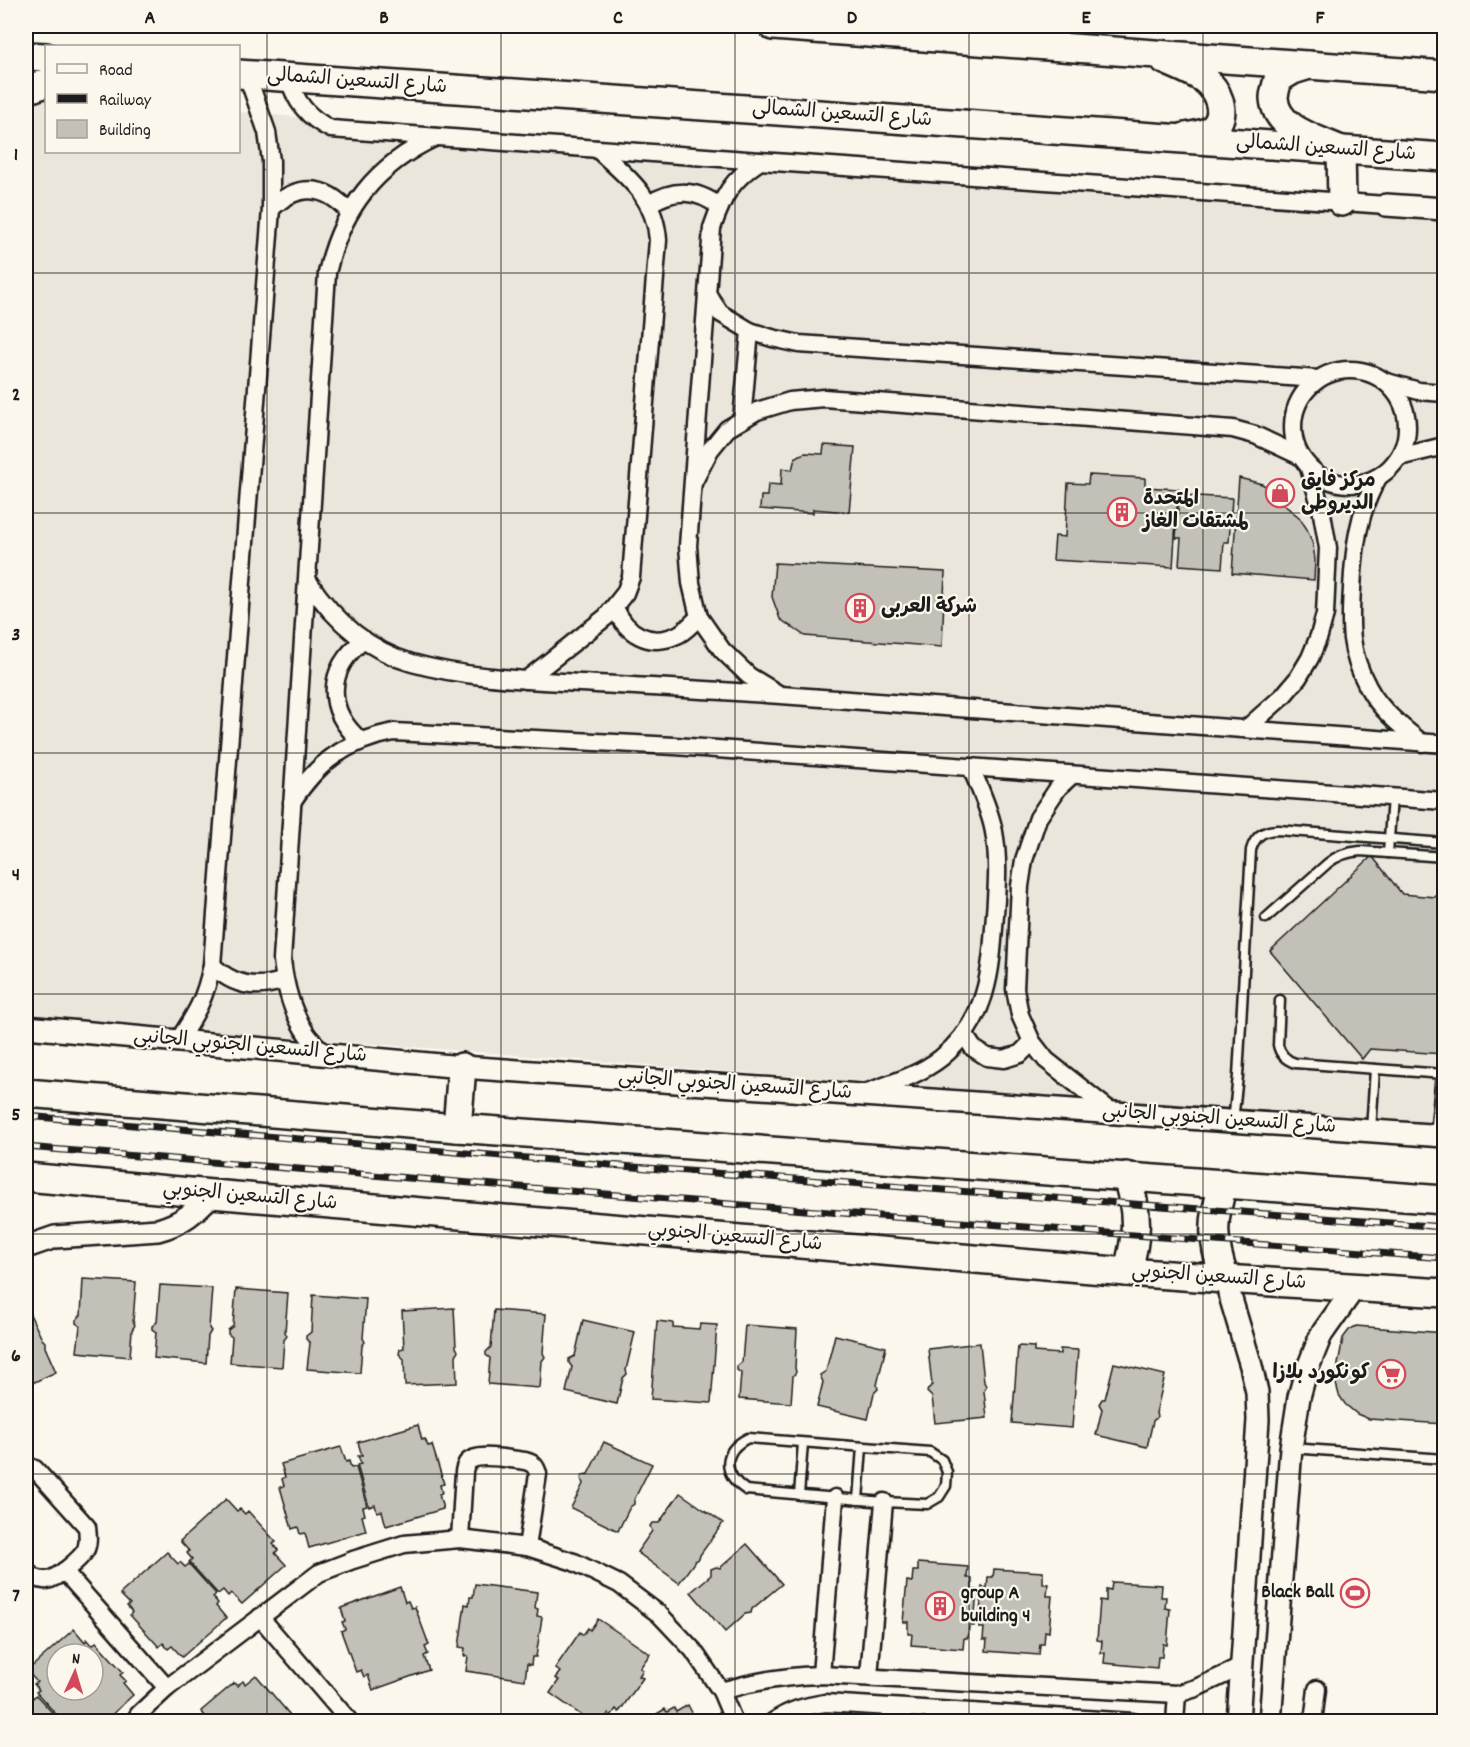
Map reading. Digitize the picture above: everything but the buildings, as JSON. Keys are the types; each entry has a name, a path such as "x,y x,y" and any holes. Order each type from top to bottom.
{"main road":[{"path":"786,26 1444,75"},
{"path":"1152,54 1204,79 1219,99 1220,112 1216,125 1205,133 1175,139"},
{"path":"26,56 45,57"},
{"path":"1311,65 1293,70 1278,79 1274,96 1278,113 1289,126 1341,150 1342,202"},
{"name":"شارع التسعين الشمالى","path":"243,74 1444,157"},
{"path":"26,90 45,83"},
{"path":"457,1128 462,1067"},
{"path":"26,1093 457,1128 1444,1200"},
{"path":"1126,1176 1136,1213 1136,1233 1127,1272"},
{"name":"شارع التسعين الجنوبي","path":"34,1180 1225,1280 1444,1293"},
{"path":"1224,1184 1216,1206 1214,1231 1217,1256 1225,1280"}],"street":[{"path":"178,1041 204,997 212,965 271,209 271,160 267,132 243,74"},
{"path":"289,78 303,110 311,118 331,129 1444,209"},
{"path":"325,1054 306,1034 296,1015 284,980 282,960 327,273 339,231 349,212 372,181 386,167 410,150 436,137"},
{"path":"526,680 596,626 615,608 631,577 658,240 654,215 649,204 638,189 597,148"},
{"path":"760,161 734,182 720,207 712,228 688,546 691,583 699,617 722,650 748,676 781,695"},
{"path":"271,209 292,193 304,190 330,195 341,202 349,212"},
{"path":"649,204 669,194 680,192 701,195 720,207"},
{"path":"708,295 720,313 750,331 799,344 1318,379"},
{"path":"742,420 750,331"},
{"path":"1246,729 1283,696 1298,678 1310,658 1325,614 1328,548 1321,508 1293,435 1294,414 1302,394 1318,379 1335,372 1353,369 1371,373 1387,382 1419,391 1444,393"},
{"path":"694,482 710,450 728,429 757,411 790,401 824,398 1233,429 1255,435 1305,462 1324,479 1342,484 1360,484 1378,478 1390,469 1400,457 1406,442 1408,426 1405,410 1398,395 1387,382"},
{"path":"1400,457 1444,446"},
{"path":"1378,478 1362,513 1354,552 1350,615 1352,641 1358,665 1368,688 1383,709 1422,743"},
{"path":"308,581 332,614 364,640 386,653 410,662 459,672 526,680 781,695 1444,744"},
{"path":"615,608 620,620 629,630 640,637 653,640 679,635 699,617"},
{"path":"361,741 351,733 338,713 334,690 343,662 364,640"},
{"path":"292,802 302,786 330,758 361,741 394,732 675,746 1444,801"},
{"path":"861,1095 919,1072 941,1058 964,1034 986,993 992,967 998,870 994,830 989,810 971,767"},
{"path":"1072,775 1058,788 1042,811 1023,860 1015,989 1020,1015 1032,1042 1046,1060 1112,1113"},
{"path":"212,965 230,979 251,986 262,986 284,980"},
{"name":"شارع التسعين الجنوبي الجانبى","path":"26,1026 462,1067 1440,1135"},
{"path":"964,1034 973,1048 987,1058 1012,1057 1020,1054 1032,1042"},
{"path":"26,1248 55,1237 164,1228 191,1215 212,1194"},
{"path":"1225,1280 1251,1366 1257,1392 1258,1420 1238,1722"},
{"path":"1270,1722 1291,1448 1297,1405 1305,1375 1321,1335 1355,1287"},
{"path":"460,1539 464,1472 467,1464 473,1458 482,1456 525,1461 537,1468 538,1474 527,1547"},
{"path":"26,1465 35,1469 87,1527 88,1536 85,1551 56,1578 45,1580 35,1578 26,1570"},
{"path":"821,1675 835,1498"},
{"path":"869,1676 885,1502"},
{"path":"134,1722 139,1714 167,1688 319,1573 404,1544 460,1539 527,1547 574,1562 619,1584 659,1614 693,1650 721,1691 734,1722"},
{"path":"64,1570 167,1688"},
{"path":"260,1617 350,1722"},
{"path":"721,1691 785,1676 821,1675 1177,1694 1196,1688 1241,1667"},
{"path":"952,1710 953,1681"},
{"path":"1313,1722 1317,1689"},
{"path":"1175,1722 1177,1694"},
{"path":"773,1722 780,1716 802,1707 825,1703 1133,1722"}],"lane":[{"path":"1388,853 1392,797"},
{"path":"1233,1122 1253,841 1259,834 1268,830 1444,843"},
{"path":"1266,918 1337,856 1348,852 1444,858"},
{"path":"1280,999 1278,1045 1280,1052 1295,1064 1443,1074 1440,1135"},
{"path":"1371,1131 1375,1069"},
{"path":"748,1438 862,1447 930,1452 942,1460 947,1472 946,1486 939,1497 927,1504 885,1502 746,1490 735,1483 729,1473 728,1462 731,1452 738,1443 748,1438"},
{"path":"799,1495 803,1443"},
{"path":"858,1500 862,1447"},
{"path":"1291,1448 1444,1459"}],"shaded area":[{"path":"26,95 45,96 45,153 240,153 240,112 1444,213 1444,1127 26,1017"}],"railway":[{"path":"26,1116 634,1167 1444,1227"},
{"path":"26,1147 879,1216 1444,1258"}],"place":[{"name":"مركز فايق الديروطى","path":"1280,493"},
{"name":"المتحدة لمشتقات الغاز","path":"1122,512"},
{"name":"شركة العربى","path":"860,608"},
{"name":"كونكورد بلازا","path":"1391,1374"},
{"name":"Black Ball","path":"1355,1593"},
{"name":"group A building 4","path":"940,1606"}]}
